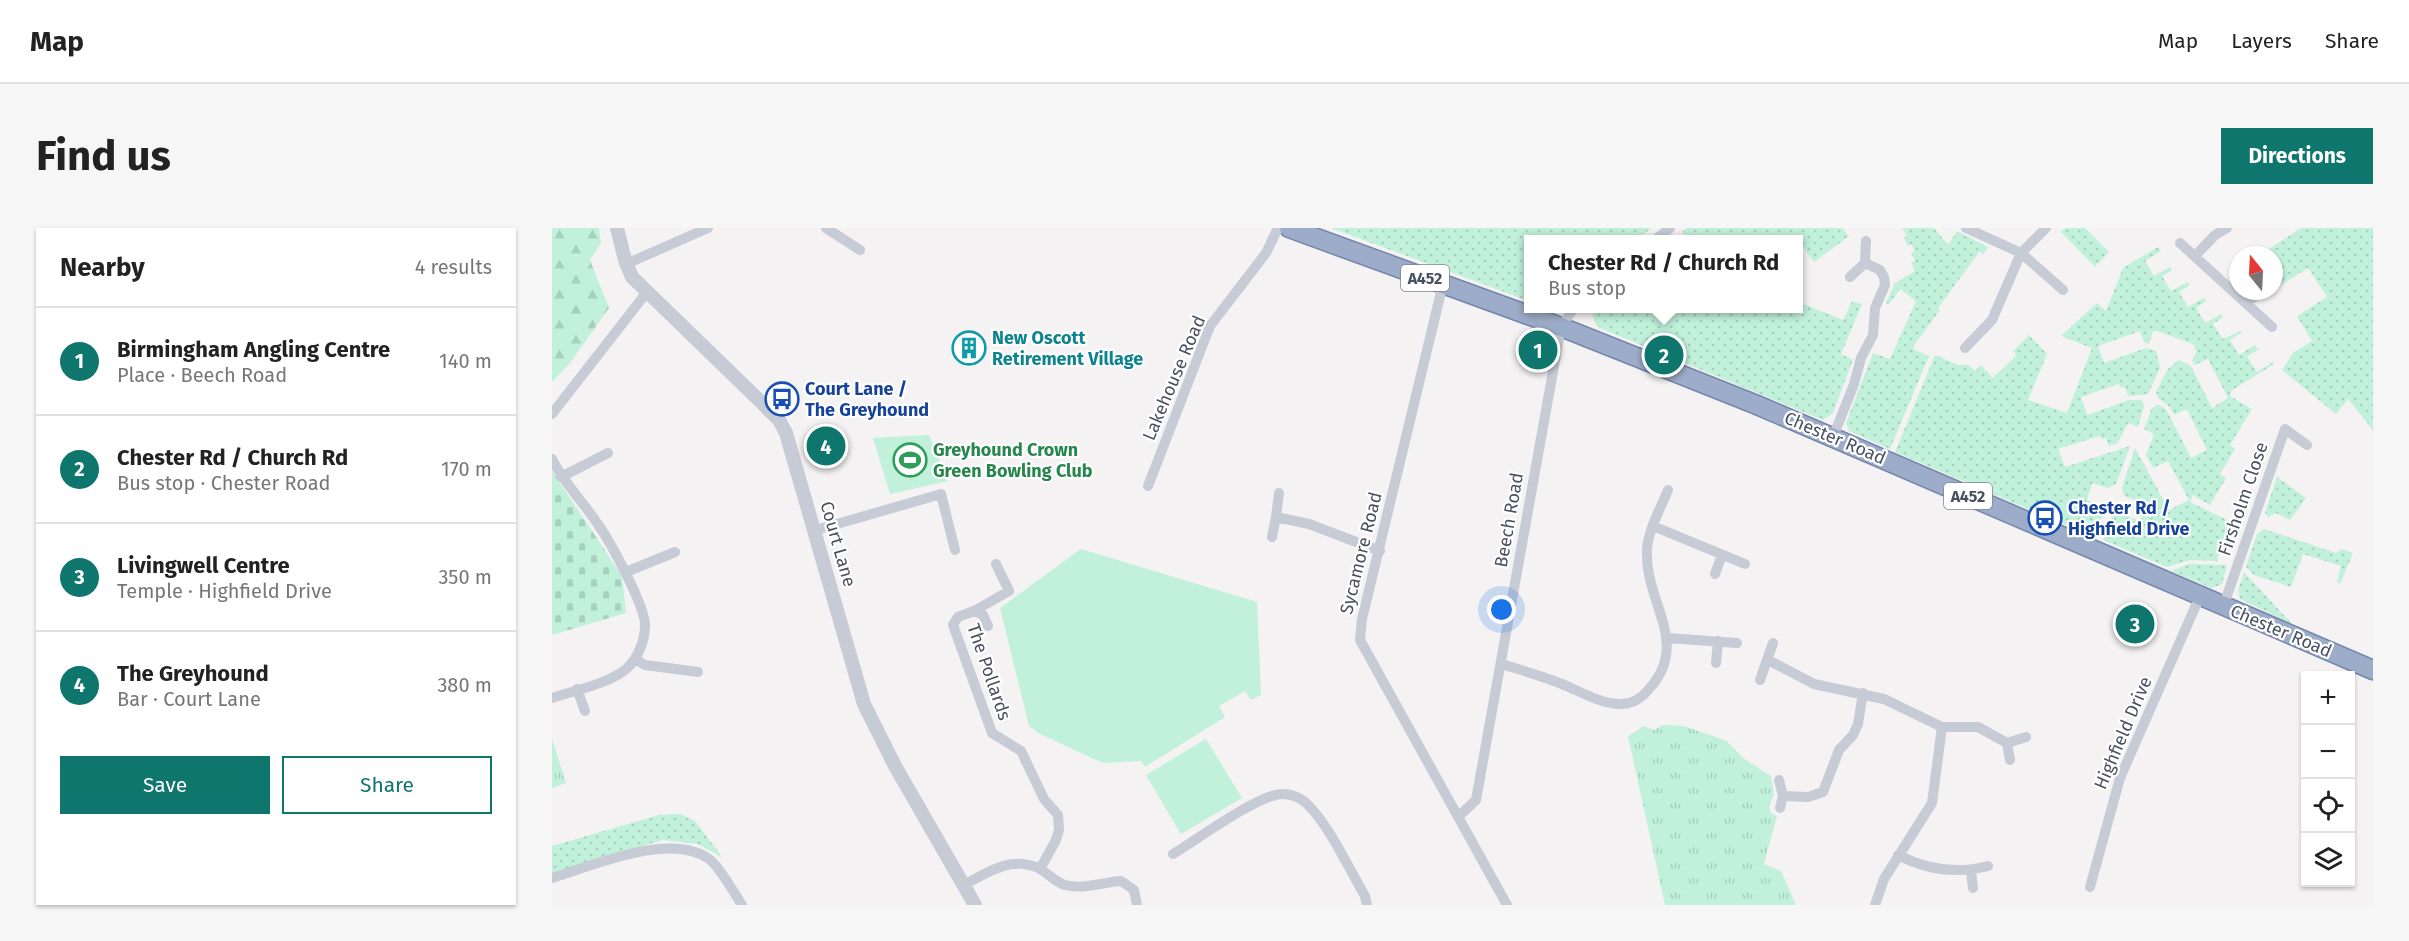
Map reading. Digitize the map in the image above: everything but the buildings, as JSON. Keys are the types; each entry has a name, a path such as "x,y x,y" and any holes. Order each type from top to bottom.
{"highway":[{"name":"Chester Road","path":"1289,228 1562,327 1833,437 2373,670"}],"street":[{"name":"Court Lane","path":"617,228 632,277 778,420 793,452 864,704 895,766 975,905"},
{"path":"625,260 633,261 708,228"},
{"path":"826,228 861,250"},
{"name":"Lakehouse Road","path":"1148,486 1210,326 1266,254 1278,228"},
{"path":"1966,228 2020,253 2063,290"},
{"path":"1965,348 1992,320 2020,253 2046,228"},
{"path":"2195,256 2215,236 2227,228"},
{"path":"1850,277 1865,263 1866,241"},
{"path":"2180,243 2272,327"},
{"path":"1833,437 1854,384 1861,358 1873,335 1875,308 1885,285 1880,270 1865,263"},
{"name":"Sycamore Road","path":"1443,284 1359,630 1360,640 1507,905"},
{"path":"552,414 647,292"},
{"path":"2246,303 2250,300"},
{"path":"1562,327 1571,313"},
{"name":"Beech Road","path":"1458,817 1476,800 1562,327"},
{"name":"Firsholm Close","path":"2223,607 2285,429 2307,445"},
{"path":"561,477 608,453"},
{"path":"552,459 561,477 599,525 626,572 645,624 640,650 624,670 609,678 552,698"},
{"path":"1501,664 1531,672 1606,702 1630,703 1643,696 1657,680 1666,664 1668,638 1648,570 1647,554 1653,526 1668,490"},
{"path":"1272,537 1279,493"},
{"path":"816,530 941,494 955,550"},
{"path":"1276,517 1309,524 1380,551"},
{"path":"1653,526 1746,564"},
{"path":"626,572 675,552"},
{"path":"1714,574 1722,555"},
{"name":"The Pollards","path":"996,564 1009,591 974,611 958,617 953,625 988,723 999,739 1021,751 1044,799 1058,815 1059,830 1040,869"},
{"name":"Highfield Drive","path":"2090,886 2120,778 2200,596"},
{"name":"The Pollards","path":"974,611 983,615 988,626"},
{"path":"1668,638 1737,643"},
{"path":"1716,663 1718,641"},
{"path":"1760,680 1773,644"},
{"path":"635,659 671,675 698,672"},
{"path":"1768,660 1814,684 1863,693 1902,707 1942,727 1978,727 2007,743 2026,736"},
{"path":"577,689 585,711"},
{"path":"1783,796 1808,797 1823,792 1839,750 1853,735 1858,724 1863,693"},
{"path":"1875,905 1884,879 1932,803 1942,727"},
{"path":"2007,743 2010,760"},
{"path":"1779,780 1783,796 1780,808"},
{"path":"1173,854 1265,799 1287,794 1309,805 1319,818 1365,896 1367,905"},
{"path":"552,878 643,851 670,848 687,850 710,859 742,905"},
{"path":"1898,855 1926,868 1971,871 1988,866"},
{"path":"964,885 1001,865 1012,862 1040,869 1063,885 1074,887 1121,881 1134,890 1137,905"},
{"path":"1971,871 1974,888"}],"green space":[{"path":"552,228 599,228 601,243 590,260 609,308 570,363 552,382"},
{"path":"1331,228 1651,228 1643,235 1524,235 1524,299"},
{"path":"1687,228 1842,228 1849,236 1814,262 1803,247 1803,235 1685,235 1682,232"},
{"path":"1902,228 1934,228 1948,245 1957,231 1988,247 1983,254 1979,252 1915,344 1913,349 1929,356 1890,449 1849,431 1846,423 1873,353 1890,359 1916,301 1900,289 1889,304 1886,303 1895,283 1915,271 1911,262 1915,261 1911,253 1914,251 1912,244 1908,246 1904,238 1907,236"},
{"path":"2065,228 2085,228 2109,252 2095,267 2061,232"},
{"path":"2301,228 2373,228 2373,430 2348,399 2336,414 2282,370 2293,353 2312,341 2297,316 2327,297 2308,268 2283,284 2283,246 2274,246"},
{"path":"2158,247 2161,251 2145,261 2154,276 2170,267 2172,270 2162,276 2171,291 2188,282 2190,285 2179,292 2188,307 2204,298 2206,301 2196,308 2205,323 2221,314 2223,317 2213,324 2223,339 2240,331 2241,333 2230,340 2239,355 2255,345 2258,350 2247,356 2257,372 2273,362 2274,364 2231,391 2230,396 2252,409 2230,445 2235,449 2220,474 2226,478 2210,505 2193,495 2190,502 2229,521 2224,536 2231,538 2226,552 2220,551 2217,561 2190,560 2167,567 2103,540 2114,511 2140,521 2145,504 2124,496 2122,488 2135,448 2169,510 2189,500 2168,461 2153,468 2146,455 2154,434 2144,429 2152,408 2158,405 2166,409 2191,458 2207,450 2187,409 2174,415 2169,406 2158,398 2156,392 2168,369 2179,360 2191,366 2212,408 2228,398 2208,359 2195,365 2192,361 2197,351 2194,349 2195,345 2157,331 2153,331 2149,344 2144,342 2140,331 2098,346 2104,363 2146,348 2156,351 2160,368 2148,394 2128,396 2125,387 2121,388 2119,384 2081,397 2087,415 2129,400 2142,400 2144,406 2138,427 2128,423 2118,443 2109,446 2106,438 2101,439 2100,436 2058,449 2065,467 2130,446 2116,484 2108,488 2092,483 2087,500 2106,508 2094,537 1895,452 1935,355 1959,365 1969,365 1975,371 1981,365 1993,378 2017,355 2013,351 2029,335 2047,354 2028,400 2067,413 2092,348 2061,336 2097,303 2106,311 2123,268"},
{"path":"1852,301 1862,304 1841,354 1853,360 1833,413 1823,420 1602,329 1596,325 1592,313 1803,313 1803,304 1843,320"},
{"name":"Greyhound Crown Green Bowling Club","path":"929,435 948,481 890,494 873,438"},
{"path":"552,471 622,576 626,613 552,635"},
{"path":"2277,477 2306,498 2290,520 2276,513 2268,517 2265,513"},
{"path":"2264,529 2336,553 2342,549 2353,553 2340,584 2337,582 2341,566 2303,554 2291,587 2254,575 2246,567 2257,534"},
{"path":"1081,549 1257,602 1261,695 1251,700 1245,691 1219,706 1225,717 1145,767 1141,761 1103,763 1040,734 1029,726 1000,608"},
{"path":"2189,564 2227,565 2222,584 2212,588 2171,571"},
{"path":"2244,572 2292,624 2240,599 2238,590"},
{"path":"1663,725 1684,726 1727,741 1744,759 1771,776 1774,794 1769,807 1771,813 1777,816 1764,864 1781,871 1796,905 1665,905 1628,736 1644,726 1654,730"},
{"path":"552,739 566,783 552,788"},
{"path":"1206,739 1242,798 1181,834 1146,775"},
{"path":"680,814 695,821 723,858 698,844 663,840 552,873 552,846 659,815"}],"place":[{"name":"New Oscott Retirement Village","path":"969,348"},
{"name":"Birmingham Angling Centre","path":"1538,350"},
{"name":"Chester Rd / Church Rd","path":"1664,355"},
{"name":"Court Lane / The Greyhound","path":"782,399"},
{"name":"The Greyhound","path":"826,446"},
{"name":"Greyhound Crown Green Bowling Club","path":"910,460"},
{"name":"Chester Rd / Highfield Drive","path":"2045,518"},
{"name":"Livingwell Centre","path":"2135,624"}]}
